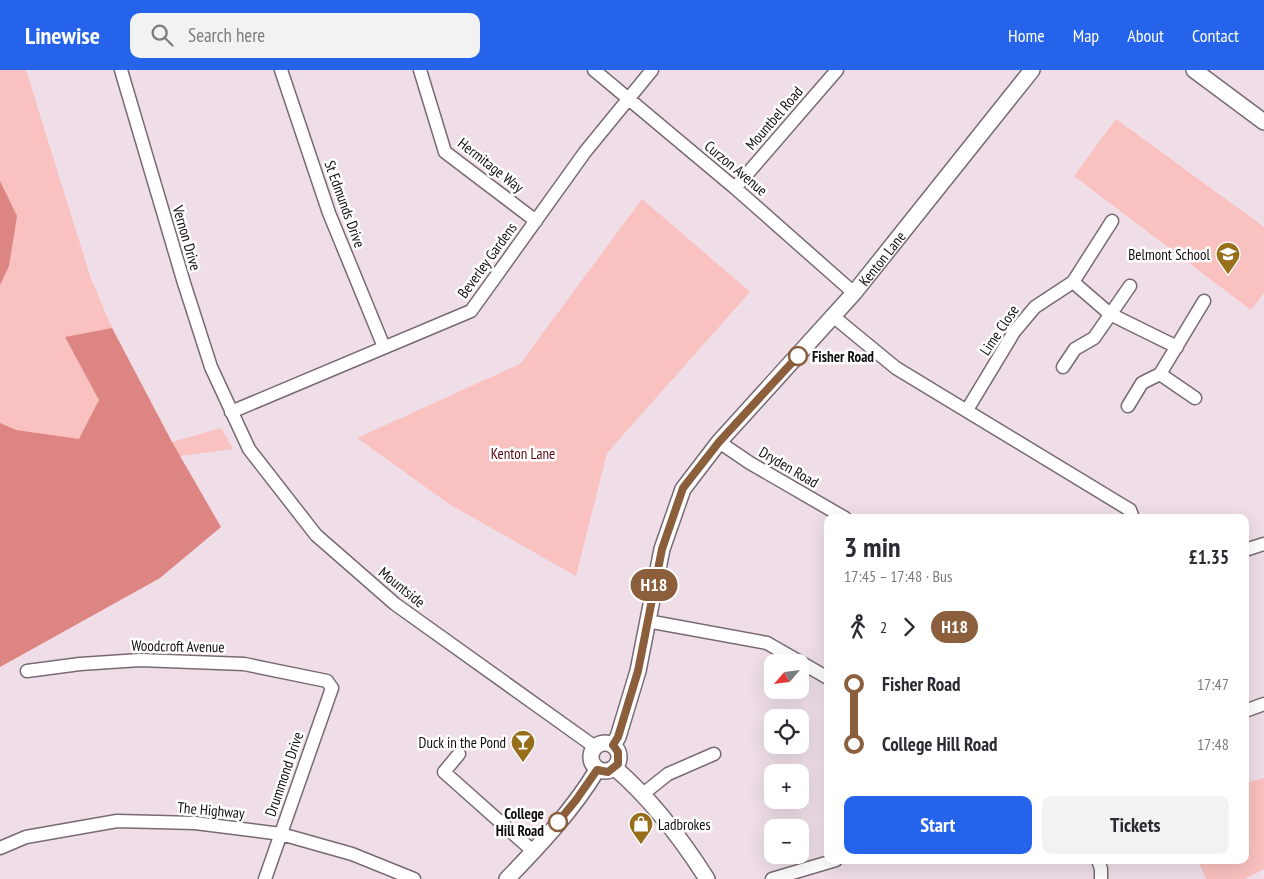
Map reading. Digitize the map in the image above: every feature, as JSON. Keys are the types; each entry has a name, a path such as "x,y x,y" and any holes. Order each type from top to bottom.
{"street":[{"name":"Vernon Drive","path":"121,70 211,367 231,412"},
{"name":"St Edmunds Drive","path":"281,70 329,213 384,347"},
{"name":"Hermitage Way","path":"420,70 446,152 536,221"},
{"name":"Curzon Avenue","path":"594,70 735,188 854,293"},
{"name":"Beverley Gardens","path":"231,412 471,311 585,152 652,70"},
{"name":"Mountbel Road","path":"735,188 837,70"},
{"name":"Kenton Lane","path":"613,745 618,737 638,671 662,549 683,488 719,442 834,317 1032,70"},
{"path":"1194,70 1264,122"},
{"name":"Lime Close","path":"967,410 1014,332 1035,307 1073,282 1112,221"},
{"path":"1073,282 1110,314 1177,347"},
{"path":"1063,367 1075,349 1094,338 1130,286"},
{"path":"1128,406 1142,383 1160,374 1204,301"},
{"path":"834,317 896,368 1130,510 1132,514"},
{"path":"1160,374 1195,398"},
{"name":"Mountside","path":"231,412 249,449 316,535 395,604 595,747"},
{"name":"Dryden Road","path":"719,442 750,463 838,514"},
{"path":"1249,549 1264,544"},
{"path":"647,622 767,643 824,676"},
{"name":"Woodcroft Avenue","path":"28,671 80,664 140,660 244,664 327,681"},
{"name":"Drummond Drive","path":"265,879 332,688 327,681"},
{"path":"1249,710 1264,704"},
{"path":"603,743 613,745 616,748 619,756 618,764 615,768 608,772 597,770 593,766 590,754 595,747 603,743"},
{"path":"459,754 444,772 534,852"},
{"path":"643,794 668,774 714,754"},
{"path":"615,768 643,794 681,839 707,879"},
{"path":"507,879 534,852 576,800 597,770"},
{"name":"The Highway","path":"0,848 26,837 117,821 195,823 280,834 352,854 414,879"},
{"path":"772,879 824,864"},
{"path":"1099,864 1101,879"}],"green space":[{"path":"0,70 26,70 91,279 112,328 172,442 221,428 233,449 180,456 160,578 0,667"},
{"name":"Belmont School","path":"1116,119 1264,227 1264,293 1251,310 1074,176"},
{"name":"Kenton Lane","path":"642,199 750,292 607,453 576,576 449,504 357,438 520,364"},
{"path":"1264,778 1264,869 1245,879 1206,879 1200,864 1249,864 1249,782"}],"shaded area":[{"path":"0,181 17,216 9,266 0,285"},
{"path":"112,328 172,442 221,527 160,578 0,667 0,423 16,430 79,439 99,400 65,337"}],"bus line":[{"name":"H18","path":"558,822 597,770 608,772 618,764 618,752 613,745 618,737 638,671 662,549 683,488 719,442 798,356"}],"place":[{"name":"Belmont School","path":"1228,275"},
{"name":"Fisher Road","path":"798,356"},
{"name":"Duck in the Pond","path":"523,763"},
{"name":"College Hill Road","path":"558,822"},
{"name":"Ladbrokes","path":"641,845"}]}
